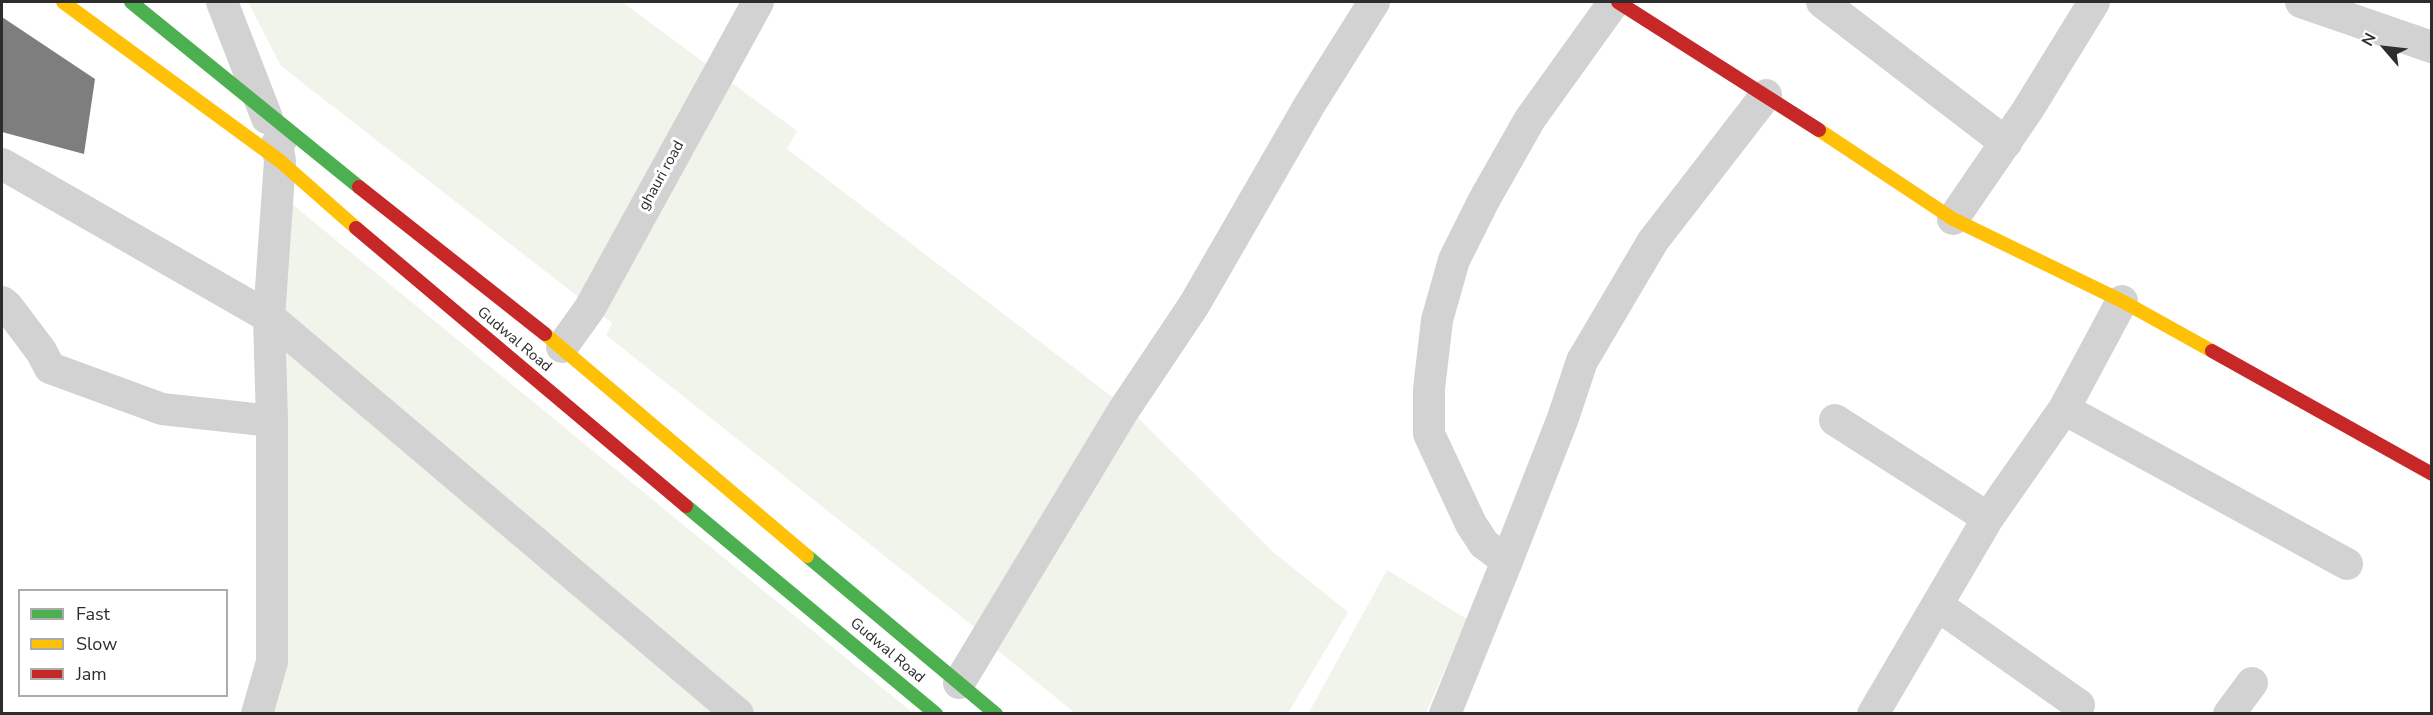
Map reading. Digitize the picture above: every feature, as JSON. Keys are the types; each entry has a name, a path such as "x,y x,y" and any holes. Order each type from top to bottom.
{"main road":[{"name":"Gudwal Road","path":"63,2 282,145 562,347 772,527 996,714"},
{"path":"131,2 263,107"},
{"path":"1616,2 1766,95 1953,219 2122,301 2432,474"},
{"name":"Gudwal Road","path":"282,145 410,275 936,714"}],"street":[{"path":"222,2 263,107 282,145 268,317 272,421 272,662 257,714"},
{"name":"ghauri road","path":"562,347 590,308 758,2"},
{"path":"958,683 1123,411 1194,305 1310,104 1374,2"},
{"path":"1507,561 1484,544 1470,524 1430,434 1429,389 1437,320 1454,260 1484,200 1530,119 1616,2"},
{"path":"1822,2 2006,142"},
{"path":"1953,219 2006,142 2094,2"},
{"path":"2301,2 2432,47"},
{"path":"1445,714 1563,418 1582,361 1653,241 1766,95"},
{"path":"2,164 268,317 738,714"},
{"path":"1873,714 1988,518 2064,410 2122,301"},
{"path":"2,302 8,306 41,351 50,368 162,409 272,421"},
{"path":"2064,410 2347,564"},
{"path":"1835,420 1988,518"},
{"path":"1937,604 2079,705"},
{"path":"2229,714 2252,683"}],"shaded area":[{"path":"248,2 622,2 797,131 787,149 1119,402 978,630 606,335 612,323 281,66"},
{"path":"293,205 913,713 257,714 274,213"},
{"path":"1131,411 1273,552 1348,612 1288,713 1075,713 991,645"},
{"path":"1387,570 1467,619 1426,713 1308,714"}],"building":[{"path":"2,17 95,79 84,154 2,132"}],"traffic: fast":[{"path":"131,2 359,187"},
{"path":"686,506 936,714"},
{"path":"807,556 996,714"}],"traffic: slow":[{"path":"63,2 280,161 356,228"},
{"path":"1819,130 1953,219 2122,301 2212,351"},
{"path":"545,334 807,556"}],"traffic: jam":[{"path":"1618,2 1819,130"},
{"path":"359,187 545,334"},
{"path":"356,228 686,506"},
{"path":"2212,351 2432,474"}]}
